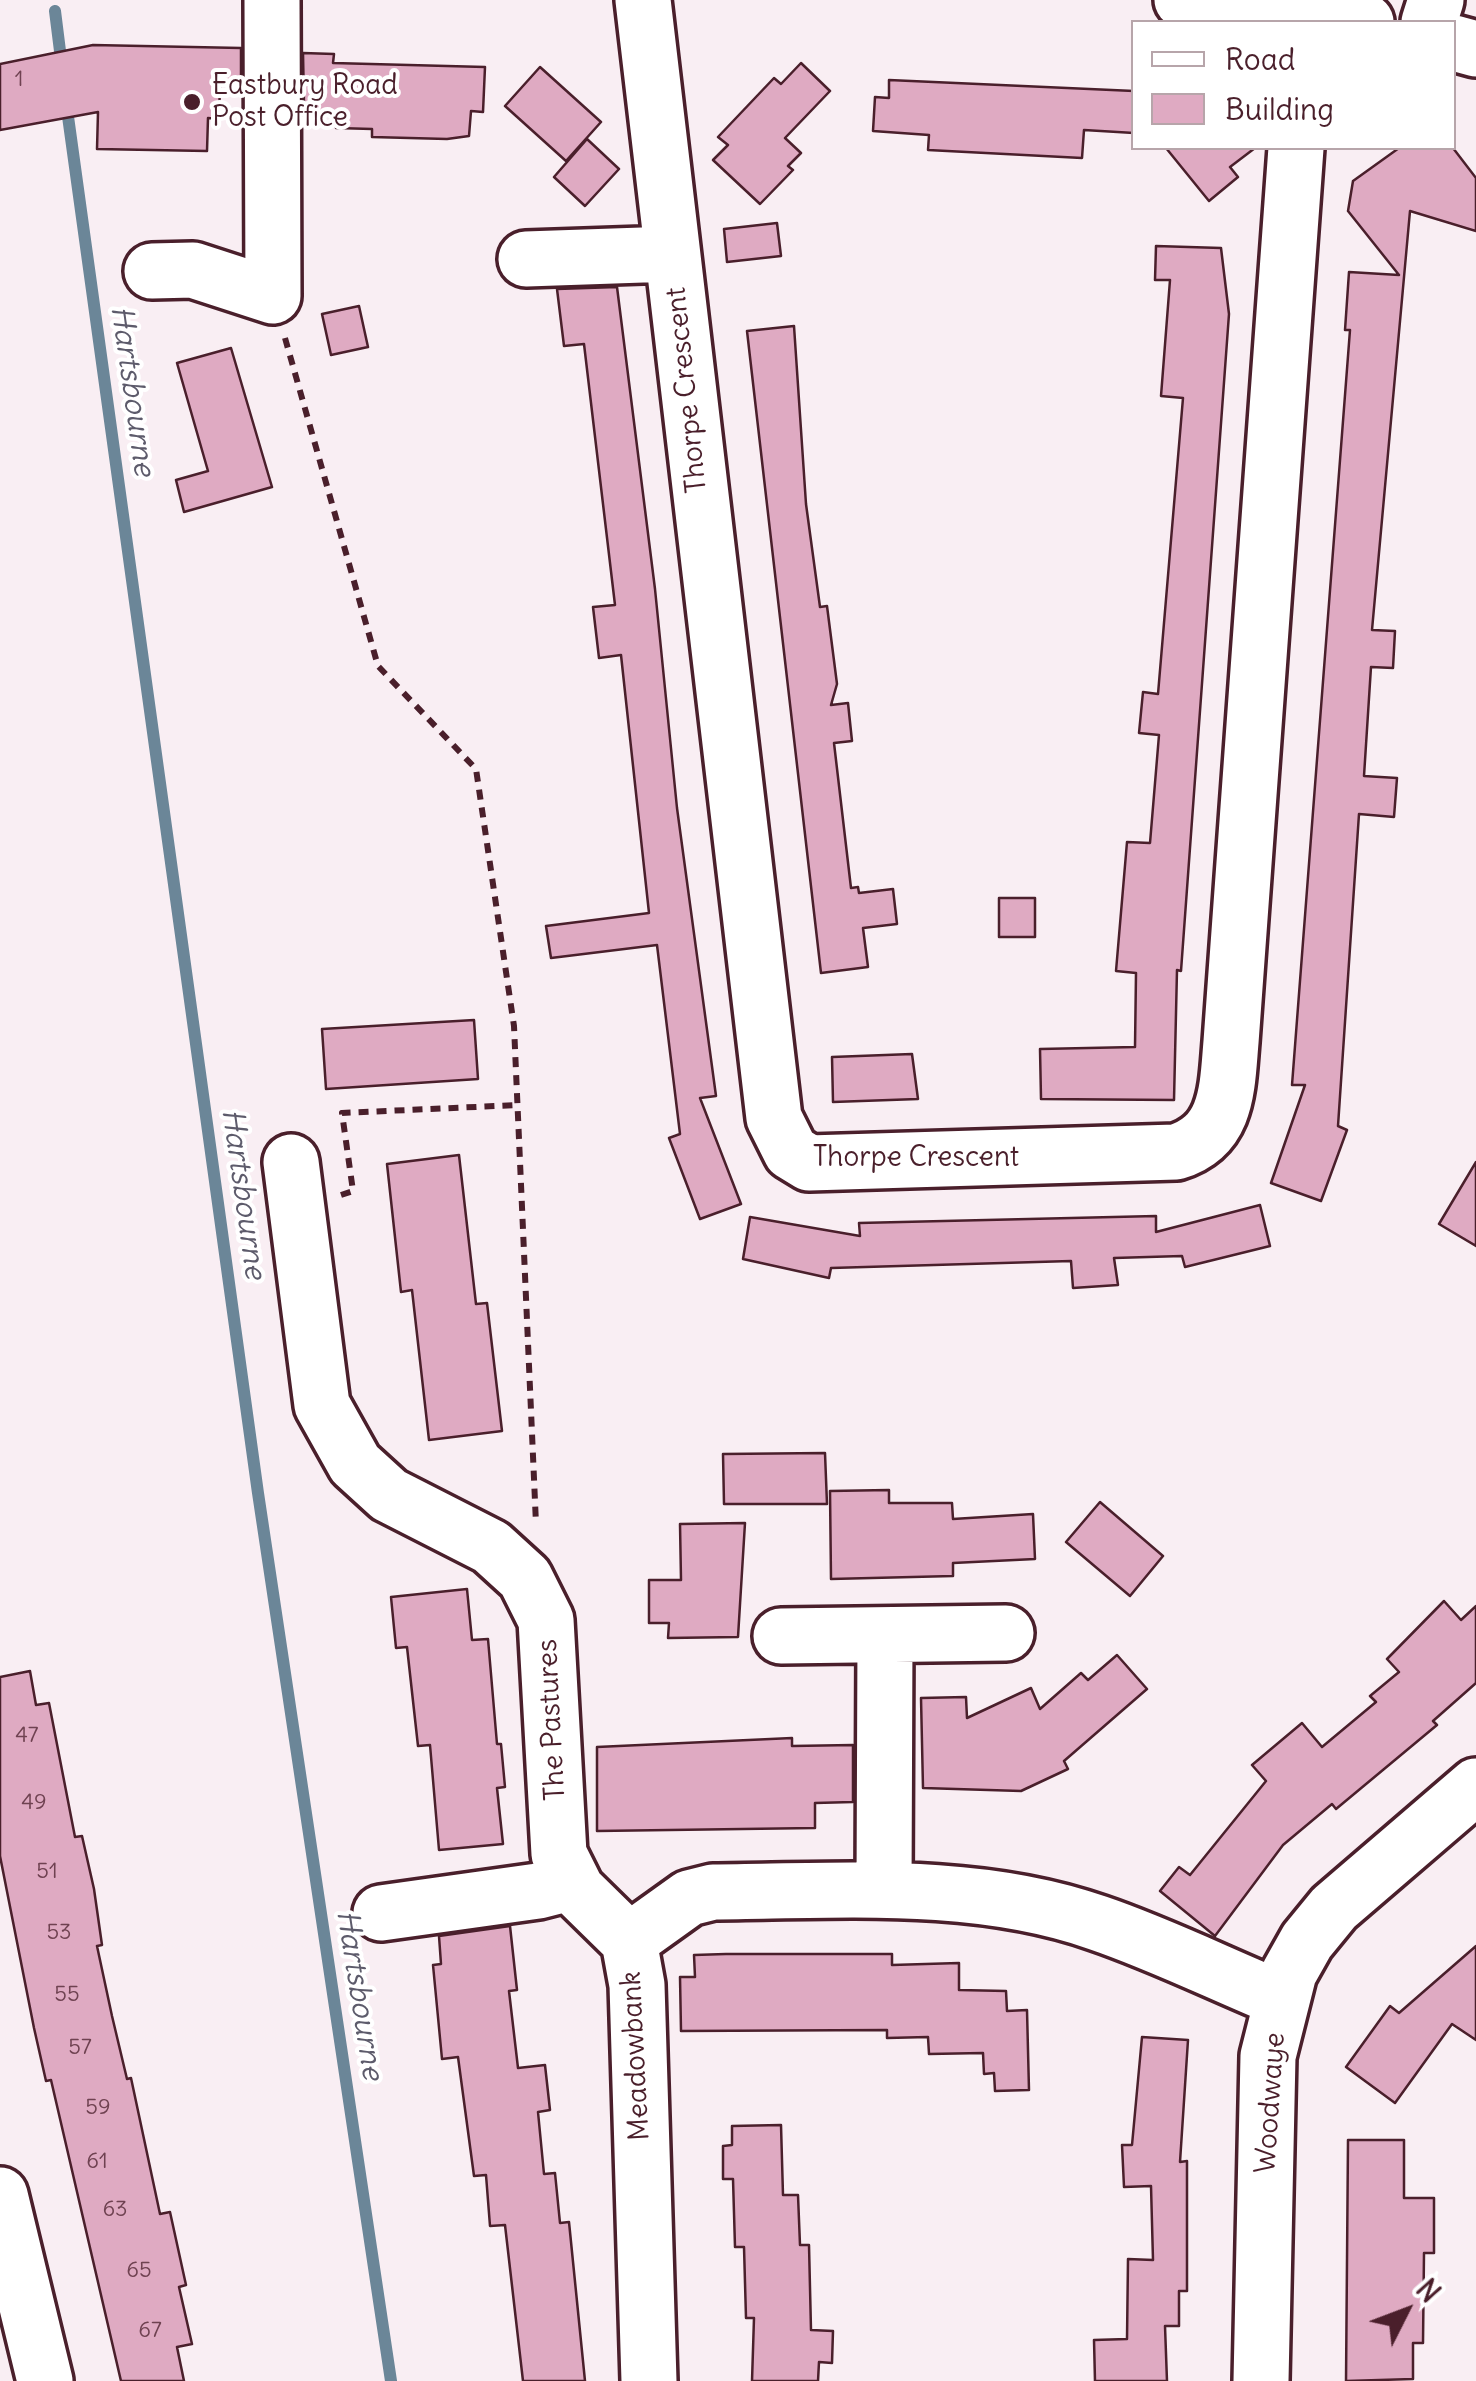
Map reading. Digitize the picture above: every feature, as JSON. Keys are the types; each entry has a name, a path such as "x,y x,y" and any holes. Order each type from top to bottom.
{"street":[{"path":"152,271 193,270 273,296 272,0"},
{"name":"Thorpe Crescent","path":"643,0 777,1130 790,1152 810,1162 1176,1152 1202,1141 1213,1130 1226,1098 1296,150"},
{"path":"1182,0 1344,20"},
{"path":"526,259 672,254"},
{"name":"The Pastures","path":"291,1162 322,1405 336,1437 355,1464 389,1495 491,1547 525,1578 546,1620 559,1854 573,1882 628,1941"},
{"path":"780,1636 1006,1633"},
{"path":"884,1890 885,1636"},
{"name":"Woodwaye","path":"1262,2381 1268,2056 1281,1999 1307,1941 1334,1908 1476,1786"},
{"path":"381,1913 573,1882"},
{"name":"Meadowbank","path":"648,2381 637,1985 628,1941 690,1898 713,1892 884,1890 980,1898 1096,1922 1281,1999"},
{"path":"0,2195 45,2381"}],"path":[{"path":"273,296 378,666 476,769 514,1026 537,1531"},
{"path":"298,1218 353,1191 342,1113 518,1105"}],"building":[{"path":"93,45 241,48 241,84 220,84 219,119 208,118 207,151 97,149 98,112 0,130 0,64"},
{"path":"303,53 334,54 333,63 485,67 483,112 471,111 469,136 447,139 372,137 372,129 336,128 336,115 316,114 316,105 304,104"},
{"path":"801,63 830,91 785,138 801,153 788,166 793,170 760,204 713,160 728,145 718,137 774,78 781,84"},
{"path":"540,67 601,122 566,161 505,106"},
{"path":"889,80 1131,91 1131,133 1084,130 1082,158 928,150 929,135 873,131 875,97 889,98"},
{"path":"587,139 619,169 585,206 554,177"},
{"path":"1168,150 1252,150 1230,167 1238,177 1209,201"},
{"path":"1396,150 1455,150 1476,178 1476,231 1410,211 1372,630 1395,631 1393,668 1371,667 1364,776 1397,778 1394,817 1359,814 1338,1126 1347,1130 1321,1201 1271,1183 1305,1085 1292,1085 1350,330 1345,330 1349,272 1399,275 1348,211 1353,181"},
{"path":"777,223 781,256 727,262 724,229"},
{"path":"1156,246 1221,248 1229,314 1181,971 1177,970 1174,1100 1041,1099 1040,1049 1135,1047 1136,973 1116,971 1127,842 1150,843 1159,735 1139,733 1143,692 1158,694 1183,398 1161,396 1170,280 1155,280"},
{"path":"617,287 655,589 677,808 716,1096 700,1098 741,1204 700,1219 669,1138 680,1134 657,945 551,958 546,926 649,913 621,655 599,658 593,607 615,605 584,344 564,346 557,289"},
{"path":"359,306 368,347 331,355 322,314"},
{"path":"794,326 806,504 820,607 827,606 837,684 831,705 848,703 852,741 834,743 851,888 858,887 859,893 893,889 897,924 863,928 868,967 821,973 747,331"},
{"path":"231,348 272,487 184,512 176,480 208,471 177,363"},
{"path":"999,898 1035,898 1035,937 999,937"},
{"path":"474,1020 478,1079 326,1089 322,1029"},
{"path":"912,1054 918,1099 833,1102 832,1057"},
{"path":"459,1155 476,1304 487,1303 502,1431 429,1440 412,1290 401,1292 387,1164"},
{"path":"1476,1162 1476,1246 1439,1224"},
{"path":"1260,1205 1270,1246 1185,1267 1182,1256 1114,1258 1118,1285 1073,1288 1071,1261 831,1268 829,1278 743,1259 750,1217 860,1236 859,1223 1156,1216 1156,1232"},
{"path":"825,1453 827,1504 724,1504 723,1454"},
{"path":"889,1490 889,1503 952,1503 953,1519 1033,1514 1035,1559 953,1563 953,1576 831,1579 830,1491"},
{"path":"1100,1502 1163,1556 1130,1596 1066,1542"},
{"path":"745,1523 738,1637 668,1638 669,1623 649,1623 649,1580 681,1580 680,1524"},
{"path":"467,1589 472,1640 488,1639 497,1744 501,1744 505,1787 497,1788 503,1844 439,1850 430,1745 418,1746 407,1647 396,1648 391,1597"},
{"path":"1444,1601 1461,1620 1476,1606 1476,1683 1433,1721 1437,1725 1336,1809 1332,1804 1283,1845 1215,1936 1160,1891 1179,1867 1190,1875 1266,1781 1252,1765 1302,1723 1322,1747 1376,1702 1370,1696 1399,1672 1387,1659"},
{"path":"1117,1655 1147,1689 1064,1761 1068,1769 1021,1791 923,1788 921,1698 966,1697 967,1718 1031,1688 1040,1709 1081,1673 1088,1680"},
{"path":"30,1671 36,1705 49,1703 75,1837 82,1836 94,1889 102,1945 97,1946 112,2016 127,2079 131,2078 160,2214 170,2212 186,2285 179,2287 192,2344 177,2347 184,2381 121,2381 51,2080 46,2081 34,2028 0,1856 0,1677"},
{"path":"792,1738 792,1746 853,1745 853,1802 815,1803 815,1828 597,1831 597,1747"},
{"path":"510,1926 517,1990 509,1991 518,2068 545,2065 550,2110 538,2112 544,2174 555,2173 560,2223 569,2222 585,2381 523,2381 505,2225 490,2226 486,2175 474,2176 458,2057 442,2059 433,1965 441,1964 439,1936"},
{"path":"1476,1946 1476,2040 1452,2024 1395,2103 1346,2067 1390,2006 1399,2013"},
{"path":"892,1954 892,1965 959,1963 959,1990 1006,1991 1007,2011 1027,2010 1029,2090 995,2091 994,2073 984,2074 983,2053 929,2054 928,2037 887,2038 887,2030 681,2031 680,1977 695,1977 694,1955"},
{"path":"1142,2037 1188,2040 1180,2162 1187,2161 1187,2291 1179,2291 1179,2326 1165,2326 1167,2381 1095,2381 1094,2340 1127,2339 1128,2259 1153,2260 1151,2186 1124,2187 1122,2145 1132,2145"},
{"path":"781,2125 783,2195 798,2195 800,2245 809,2245 811,2330 833,2331 832,2363 819,2362 818,2381 752,2381 754,2318 746,2318 744,2247 735,2247 733,2179 723,2179 723,2146 732,2145 732,2126"},
{"path":"1348,2140 1404,2140 1404,2198 1434,2198 1434,2253 1424,2253 1423,2343 1413,2343 1413,2379 1346,2381"}],"waterway":[{"name":"Hartsbourne","path":"55,11 62,67"},
{"name":"Hartsbourne","path":"66,102 258,1493 391,2381"}],"place":[{"name":"Eastbury Road Post Office","path":"192,102"}]}
